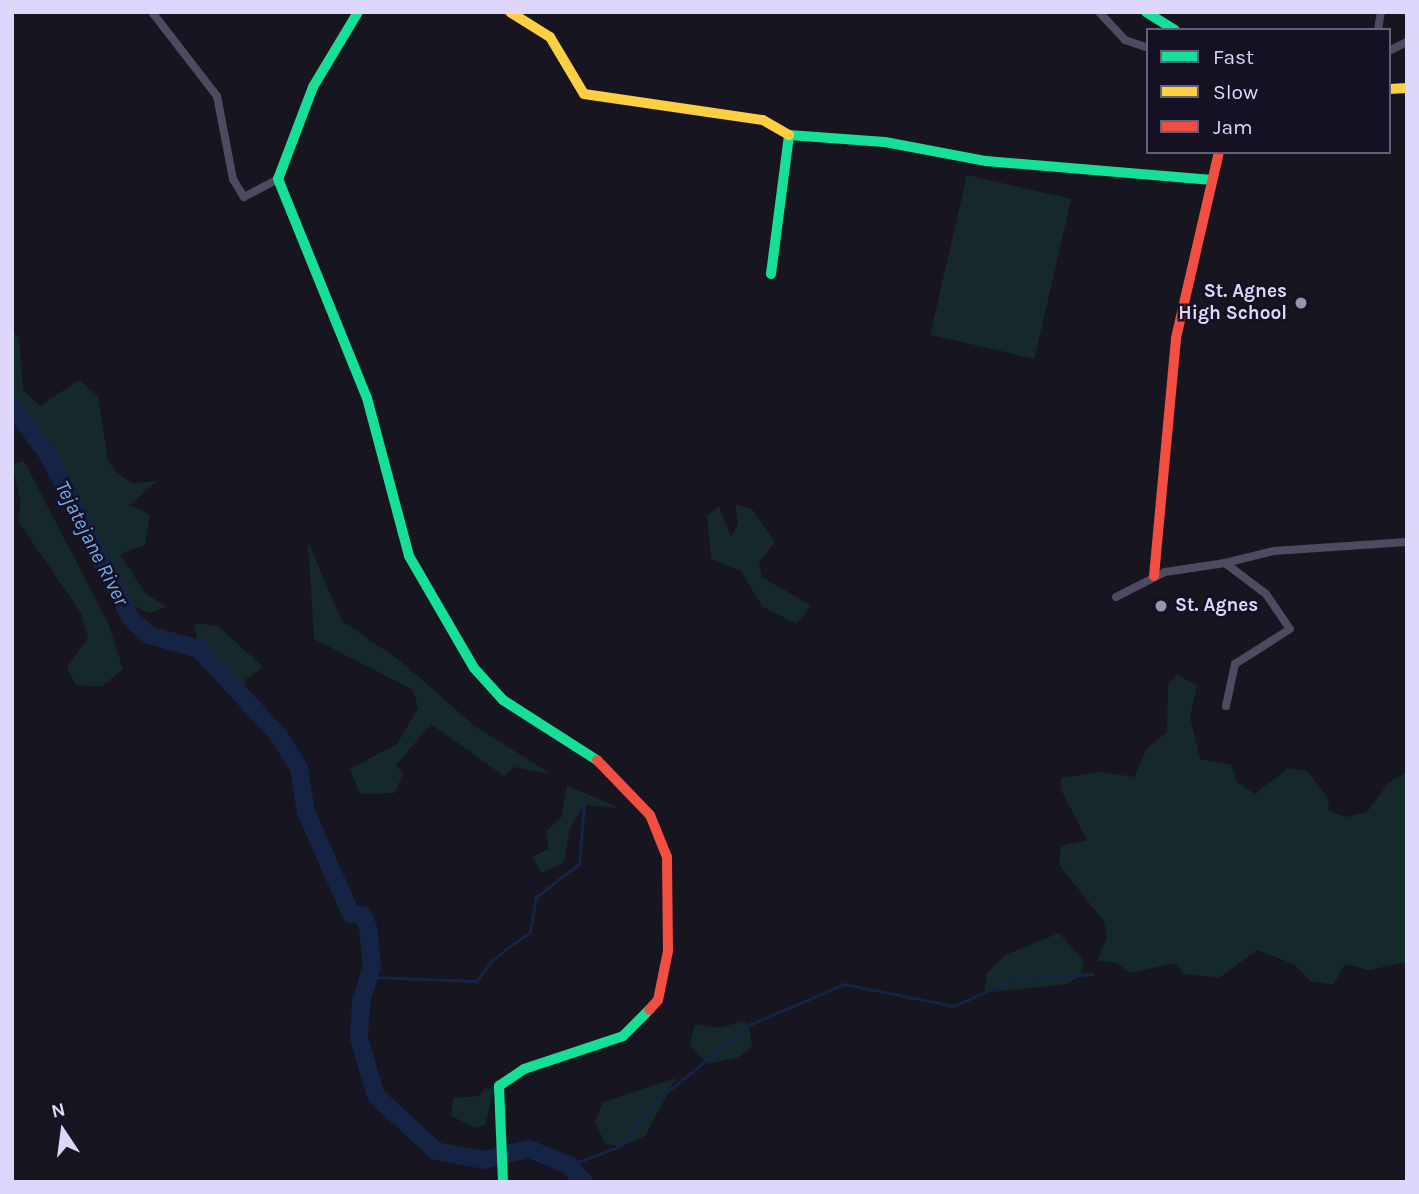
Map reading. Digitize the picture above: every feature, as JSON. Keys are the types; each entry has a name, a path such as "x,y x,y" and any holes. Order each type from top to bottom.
{"street":[{"path":"152,12 217,96 233,179 244,197 278,179 313,87 358,12"},
{"path":"510,12 550,37 584,94 763,120 789,135 885,142 986,161 1212,180"},
{"path":"1099,12 1125,40 1146,47"},
{"path":"1146,12 1172,28"},
{"path":"1391,50 1407,42"},
{"path":"771,274 789,135"},
{"path":"1154,576 1176,338 1218,154"},
{"path":"278,179 367,398 420,584 489,685 612,772 650,815 667,857 668,951 658,1000 623,1036 506,1078 497,1100 497,1132 503,1182"},
{"path":"1116,597 1154,576 1273,551 1407,542"},
{"path":"1225,563 1266,594 1290,624 1286,634 1235,664 1226,706"}],"green space":[{"path":"967,175 1071,199 1034,359 930,335"},
{"path":"12,332 19,336 23,390 40,406 79,380 98,396 108,461 117,473 132,483 157,481 130,505 150,515 145,545 120,554 145,593 166,607 149,613 130,604 52,462 52,444 31,433 12,408"},
{"path":"24,461 108,623 123,669 101,687 76,685 67,667 88,638 81,613 18,521 21,503 12,464"},
{"path":"735,504 752,509 775,542 759,562 762,577 812,606 796,624 762,606 741,571 711,559 707,516 719,506 731,537 738,524"},
{"path":"308,542 342,621 399,660 476,727 551,774 515,767 504,776 431,724 396,765 403,773 395,793 360,794 350,769 397,744 418,708 413,690 314,639"},
{"path":"194,623 218,626 263,667 245,680 245,698 199,649"},
{"path":"1177,674 1197,686 1190,717 1200,759 1231,765 1237,782 1255,794 1288,768 1307,771 1328,798 1329,811 1346,817 1367,812 1389,782 1407,772 1407,962 1369,970 1345,964 1333,985 1310,981 1294,964 1257,950 1219,978 1184,974 1175,963 1129,973 1117,963 1097,961 1107,938 1104,922 1059,864 1061,846 1087,840 1060,788 1061,778 1100,772 1134,777 1147,748 1167,732 1168,684"},
{"path":"567,785 619,808 584,805 570,828 564,862 542,873 532,857 549,849 546,831 561,818"},
{"path":"1059,933 1084,960 1081,975 1067,984 984,993 987,973 1005,955"},
{"path":"742,1021 749,1025 752,1046 739,1057 708,1064 690,1045 695,1024 720,1028"},
{"path":"676,1078 645,1136 621,1146 605,1144 595,1121 603,1102"},
{"path":"485,1088 494,1089 485,1125 476,1128 451,1116 453,1098 479,1096"}],"waterway":[{"name":"Tejatejane River","path":"12,406 49,456 131,619 149,635 199,649 279,736 299,768 306,812 351,914 363,915 368,928 372,966 361,1001 359,1038 376,1096 436,1151 483,1160 529,1149 569,1165 584,1182"},
{"path":"368,977 477,981 492,960 530,932 536,897 579,864 584,805"},
{"path":"569,1165 621,1146 659,1099 749,1025 844,984 954,1006 1012,980 1093,974"}],"traffic: fast":[{"path":"358,12 313,87 278,179 367,398 409,556 474,668 503,700 597,760"},
{"path":"1146,12 1172,28"},
{"path":"771,274 789,135 885,142 986,161 1212,180"},
{"path":"503,1182 499,1086 524,1069 623,1036 649,1010"}],"traffic: slow":[{"path":"510,12 550,37 584,94 763,120 789,135"},
{"path":"1391,89 1407,88"}],"traffic: jam":[{"path":"1154,576 1176,338 1219,154"},
{"path":"597,760 650,815 667,857 668,951 658,1000 649,1010"}],"place":[{"name":"St. Agnes High School","path":"1301,303"},
{"name":"St. Agnes","path":"1161,606"}]}
